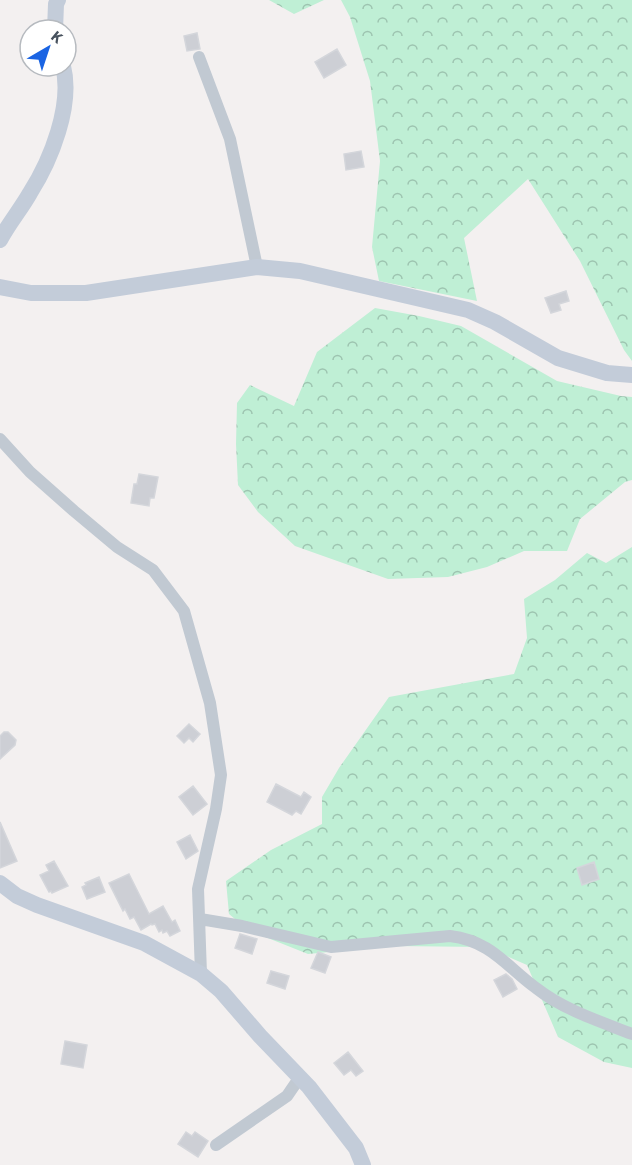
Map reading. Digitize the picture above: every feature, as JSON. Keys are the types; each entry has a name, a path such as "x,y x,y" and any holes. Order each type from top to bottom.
{"main road":[{"path":"55,18 58,0"},
{"path":"0,240 31,192 51,153 61,120 66,78"},
{"path":"0,287 31,293 86,293 257,267 300,271 455,316 519,343 555,366 600,379 632,383"},
{"path":"0,295 45,302 99,300 203,282 256,276 305,280 468,310 495,322 558,358 607,373 632,375"},
{"path":"2,890 144,944 201,974 221,991 300,1077 342,1127 356,1148 363,1165"}],"street":[{"path":"199,57 230,139 257,267"},
{"path":"0,439 30,472 74,511 117,547 153,570 184,611 210,704 221,775 216,809 198,889 201,974"},
{"path":"200,919 243,926 331,947 450,936 467,938 497,954 536,989 579,1014 632,1034"},
{"path":"216,1145 287,1096 300,1077"}],"green space":[{"path":"269,0 324,0 294,14"},
{"path":"341,0 632,0 632,361 624,350 580,261 528,179 464,238 477,301 379,281 372,247 380,161 370,81 350,17"},
{"path":"375,308 461,326 557,381 632,397 632,480 625,482 580,519 567,551 524,551 487,567 448,577 388,579 295,546 258,512 238,485 237,403 250,385 294,406 317,352"},
{"path":"632,547 632,1068 604,1062 558,1037 527,965 486,947 392,946 308,954 248,930 229,914 226,881 271,850 322,824 322,797 339,768 389,697 514,674 527,638 524,599 555,580 587,553 606,563"}],"building":[{"path":"197,33 200,49 187,51 184,36"},
{"path":"337,49 346,65 324,78 315,62"},
{"path":"361,151 364,167 346,170 344,154"},
{"path":"566,291 569,301 559,304 561,310 551,313 545,298"},
{"path":"139,474 158,477 154,498 150,498 149,506 131,503 134,484 137,484"},
{"path":"189,724 200,734 193,742 189,738 184,743 177,736"},
{"path":"8,732 16,740 15,745 0,759 0,736"},
{"path":"276,784 301,797 304,792 311,797 301,814 296,811 292,815 267,802"},
{"path":"193,786 207,804 193,815 179,797"},
{"path":"0,822 17,861 0,868"},
{"path":"190,835 198,851 186,859 177,842"},
{"path":"54,861 68,886 52,893 49,892 40,875 49,871 46,865"},
{"path":"594,862 599,879 582,885 577,868"},
{"path":"129,874 149,914 163,906 172,922 175,920 180,931 170,936 167,931 159,932 155,924 141,930 134,917 130,919 125,909 123,911 109,883"},
{"path":"99,877 105,892 87,899 82,887 86,885 85,883"},
{"path":"240,934 257,939 252,954 235,948"},
{"path":"318,952 331,957 325,973 311,968"},
{"path":"271,971 289,976 285,989 267,983"},
{"path":"506,974 512,979 517,989 503,997 494,980"},
{"path":"65,1041 87,1045 83,1068 61,1064"},
{"path":"348,1052 363,1071 356,1076 351,1070 344,1075 334,1063"},
{"path":"186,1132 192,1136 195,1132 208,1141 198,1157 178,1144"}]}
